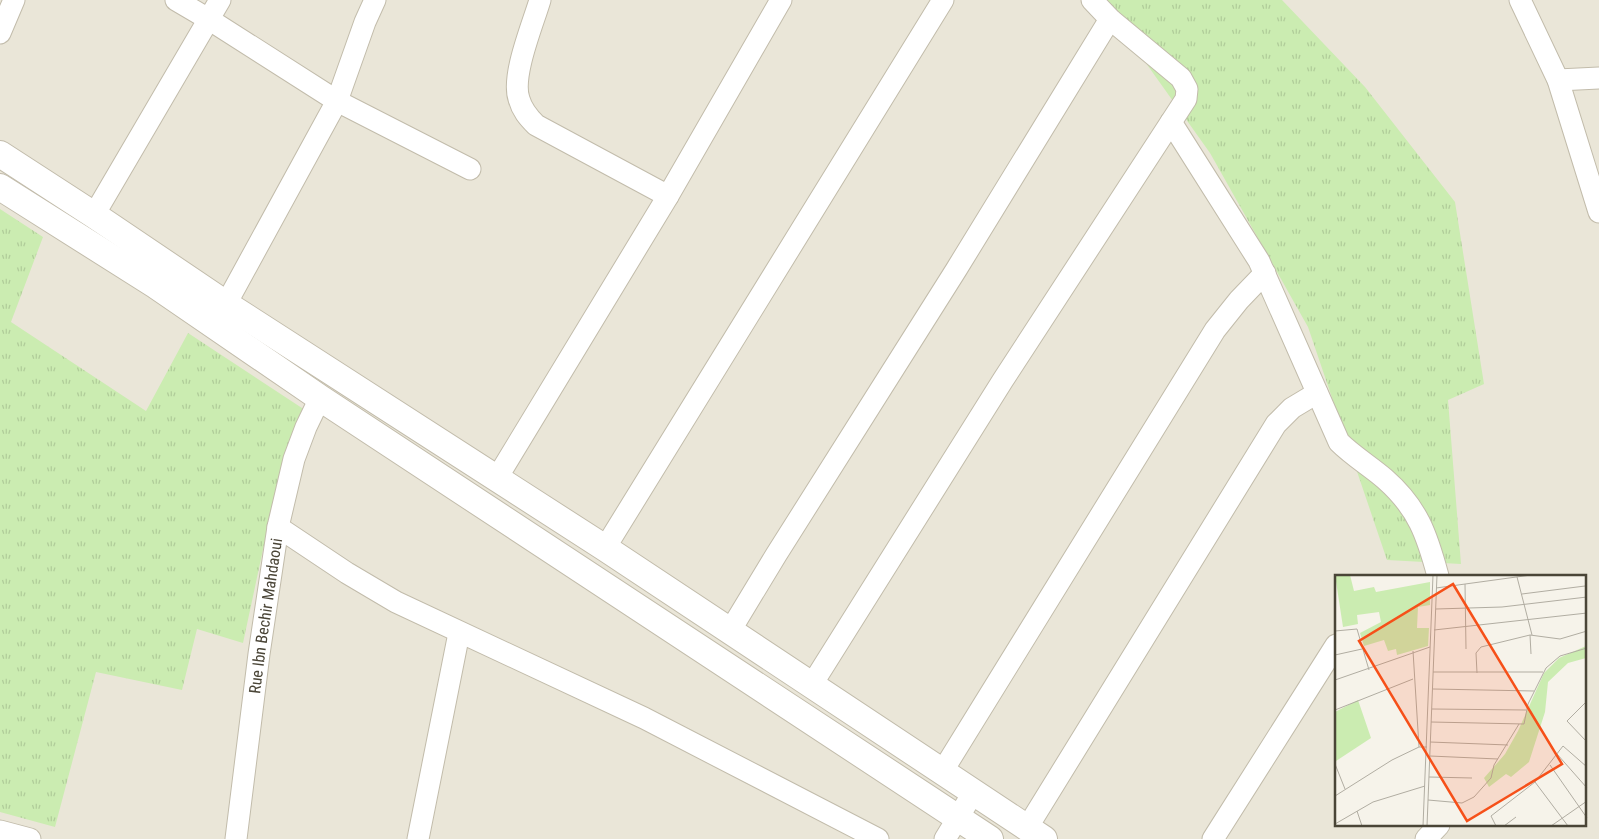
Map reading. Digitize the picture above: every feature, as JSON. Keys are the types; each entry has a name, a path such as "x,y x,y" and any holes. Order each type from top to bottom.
{"street":[{"path":"0,33 14,0"},
{"path":"176,0 337,101 470,169"},
{"path":"94,215 220,0"},
{"path":"226,304 337,101 365,22 375,0"},
{"path":"540,0 519,68 518,97 525,115 536,125 668,196"},
{"path":"497,478 668,196 781,0"},
{"path":"605,548 943,0"},
{"path":"812,686 1003,380 1186,99 1187,89 1181,78 1110,19 1092,0"},
{"path":"1520,0 1558,80 1599,212"},
{"path":"730,632 1110,19"},
{"path":"1558,80 1599,78"},
{"path":"1171,122 1259,261 1340,442 1403,496 1416,514 1428,540 1438,575"},
{"path":"0,154 226,304 605,548 1035,833 1276,424 1292,408 1317,393"},
{"path":"0,187 155,284 951,828 990,839"},
{"path":"942,772 1215,330 1239,300 1265,273"},
{"name":"Rue Ibn Bechir Mahdaoui","path":"236,839 259,654 278,527 294,458 306,426 320,398"},
{"path":"278,527 347,573 396,602 644,718 878,839"},
{"path":"418,839 459,633"},
{"path":"1213,839 1335,647"},
{"path":"951,828 973,793"},
{"path":"1426,839 1438,826"},
{"path":"0,831 30,839"}],"shaded area":[{"path":"0,0 1599,0 1599,839 0,839"}],"green space":[{"path":"1101,0 1282,0 1365,87 1455,202 1484,384 1448,400 1461,564 1387,560 1308,327 1210,153"},
{"path":"0,209 43,237 11,322 146,411 188,333 305,410 268,526 243,643 197,629 182,690 96,672 55,827 0,812"}]}
